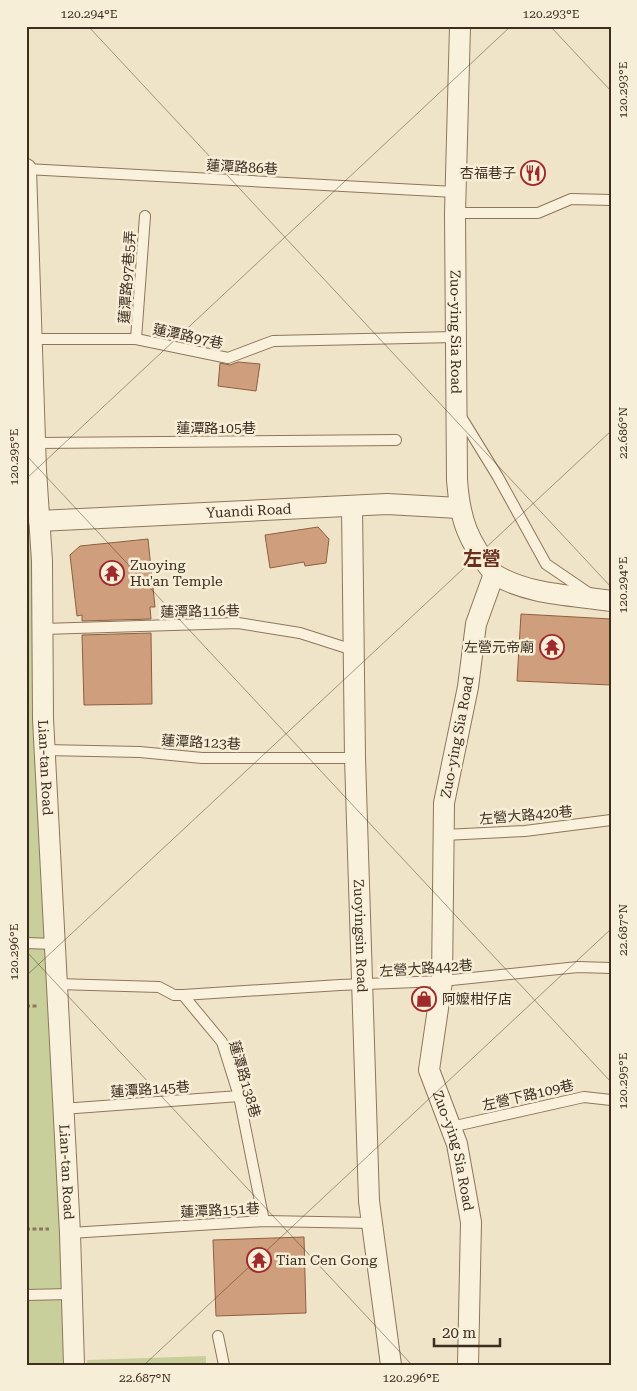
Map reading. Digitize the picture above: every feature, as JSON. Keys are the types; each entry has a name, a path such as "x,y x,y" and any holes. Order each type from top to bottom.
{"street":[{"name":"Zuo-ying Sia Road","path":"460,26 455,212 455,337 459,508 474,550 494,574 476,624 468,687 444,803 442,982 429,1070 457,1144 471,1222 468,1365"},
{"name":"Lian-tan Road","path":"26,169 43,629 45,750 62,1109 70,1233 74,1365"},
{"name":"Yuandi Road","path":"39,520 387,504 459,508"},
{"name":"Zuoyingsin Road","path":"352,506 355,758 369,1201 391,1365"},
{"path":"494,574 508,582 534,590 604,600"}],"lane":[{"name":"蓮潭路86巷","path":"26,169 456,192"},
{"path":"455,212 538,212 571,199 611,200"},
{"name":"蓮潭路97巷5弄","path":"136,339 145,216"},
{"name":"蓮潭路97巷","path":"33,339 136,339 228,358 273,341 455,337"},
{"path":"456,407 498,476 546,564 604,600"},
{"name":"蓮潭路105巷","path":"36,443 396,440"},
{"name":"蓮潭路116巷","path":"43,629 238,623 300,633 353,650"},
{"name":"蓮潭路123巷","path":"45,750 140,752 202,758 355,758"},
{"name":"左營大路420巷","path":"444,835 525,830 611,820"},
{"path":"26,943 55,944"},
{"name":"左營大路442巷","path":"183,995 340,985 362,986 442,982 578,968 611,968"},
{"path":"57,984 159,987 174,995 183,995"},
{"name":"蓮潭路138巷","path":"183,995 222,1042 239,1096 264,1221"},
{"name":"蓮潭路145巷","path":"62,1109 239,1096"},
{"name":"左營下路109巷","path":"451,1127 584,1097 611,1100"},
{"name":"蓮潭路151巷","path":"70,1233 264,1221 372,1224"},
{"path":"26,1295 71,1294"},
{"path":"218,1336 224,1365"}],"path":[{"path":"26,1006 40,1006"},
{"path":"26,1229 49,1229"}],"green space":[{"path":"26,379 67,1365 26,1365"},
{"path":"206,1356 206,1365 87,1365 87,1360"}],"building":[{"path":"238,362 260,364 256,391 218,386 220,363 230,365"},
{"path":"318,527 329,539 326,563 305,566 304,562 270,568 265,535"},
{"name":"Zuoying Hu'an Temple","path":"148,539 155,607 150,607 151,619 82,621 82,615 77,616 70,555 80,546"},
{"path":"521,614 611,619 611,685 517,681"},
{"path":"151,633 152,704 84,705 82,635"},
{"name":"Tian Cen Gong","path":"304,1237 306,1313 216,1316 213,1240"}],"place":[{"name":"杏福巷子","path":"533,173"},
{"name":"Zuoying Hu'an Temple","path":"112,573"},
{"name":"左營元帝廟","path":"552,647"},
{"name":"阿嬤柑仔店","path":"424,999"},
{"name":"Tian Cen Gong","path":"259,1260"}],"district":[{"name":"左營","path":"482,558"}]}
